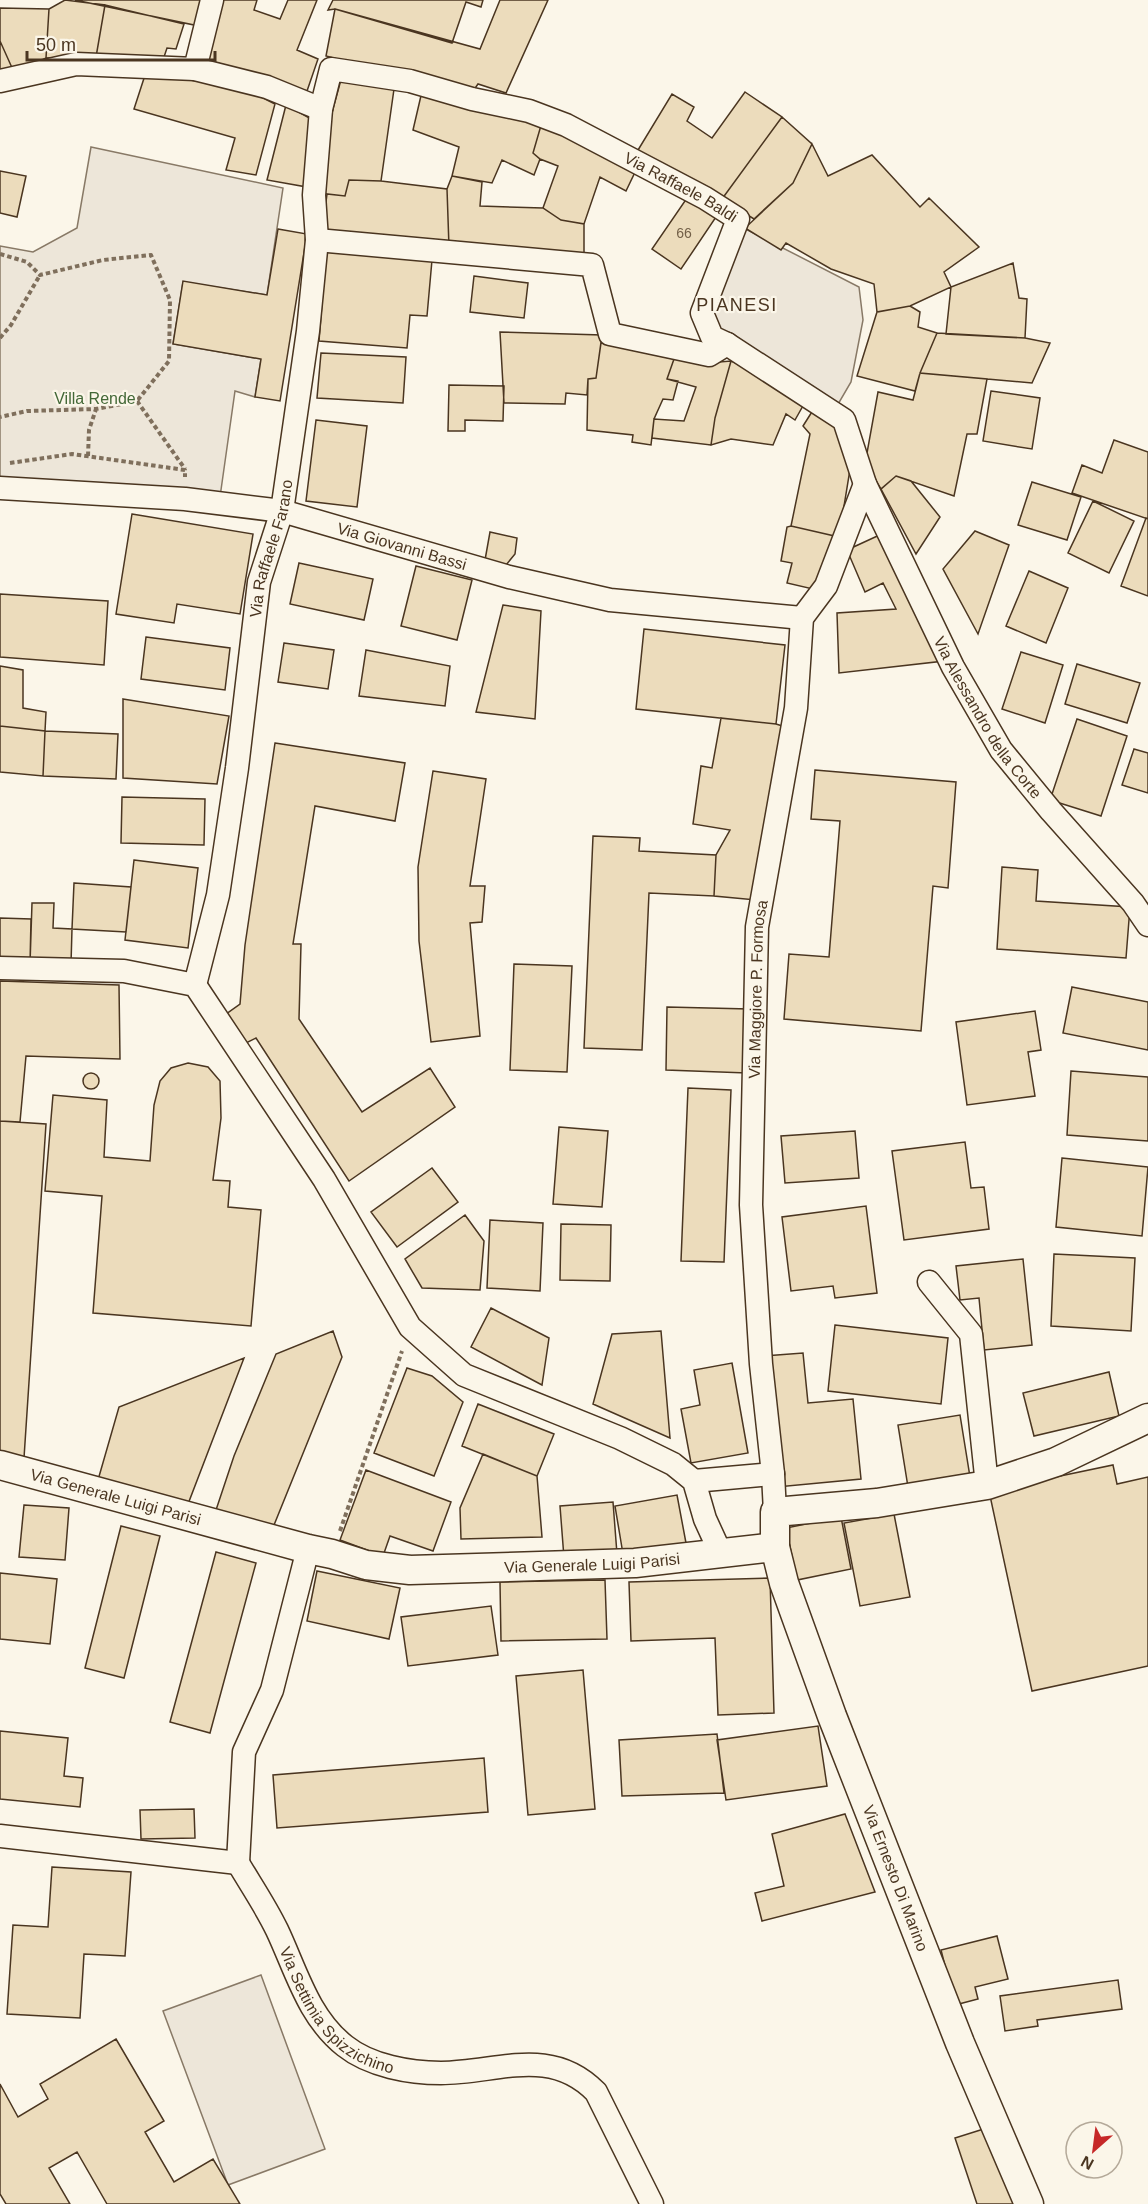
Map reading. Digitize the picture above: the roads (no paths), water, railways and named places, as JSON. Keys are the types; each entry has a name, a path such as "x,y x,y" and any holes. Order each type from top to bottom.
{"street":[{"path":"195,69 212,0"},
{"path":"0,81 75,64 195,69 267,87 321,110"},
{"name":"Via Raffaele Baldi","path":"321,110 332,69 410,81 471,99 529,111 566,125 705,198 738,219 702,313 712,337 727,344 844,420 865,484"},
{"name":"Via Raffaele Farano","path":"195,985 218,895 237,768 259,582 282,511 308,331 317,240 314,195 321,110"},
{"path":"317,240 592,265 610,334 709,354 727,344"},
{"path":"802,618 826,586 865,484"},
{"name":"Via Alessandro della Corte","path":"865,484 953,667 1001,750 1051,811 1133,903 1148,925"},
{"name":"Via Giovanni Bassi","path":"0,488 184,499 282,511 509,577 610,600 802,618"},
{"name":"Via Maggiore P. Formosa","path":"775,1512 761,1364 751,1205 757,927 796,708 802,618"},
{"path":"0,968 124,971 195,985 324,1179 410,1327 464,1375 620,1438 673,1464 694,1481 705,1519 721,1554"},
{"path":"929,1282 971,1334 987,1485"},
{"path":"775,1547 775,1512 877,1503 987,1485 1056,1462 1148,1418"},
{"name":"Via Generale Luigi Parisi","path":"0,1465 366,1565 410,1570 634,1563 775,1547"},
{"path":"694,1481 773,1474"},
{"name":"Via Ernesto Di Marino","path":"775,1547 784,1583 832,1716 960,2043 1029,2204"},
{"path":"0,1836 238,1863 244,1752 272,1690 320,1551"},
{"name":"Via Settimia Spizzichino","path":"238,1863 276,1928 319,2019 345,2046 369,2060 407,2070 441,2073 520,2064 552,2066 569,2072 585,2081 596,2092 652,2204"}],"district":[{"name":"PIANESI","path":"737,305"}],"park label":[{"name":"Villa Rende","path":"95,398"}]}
